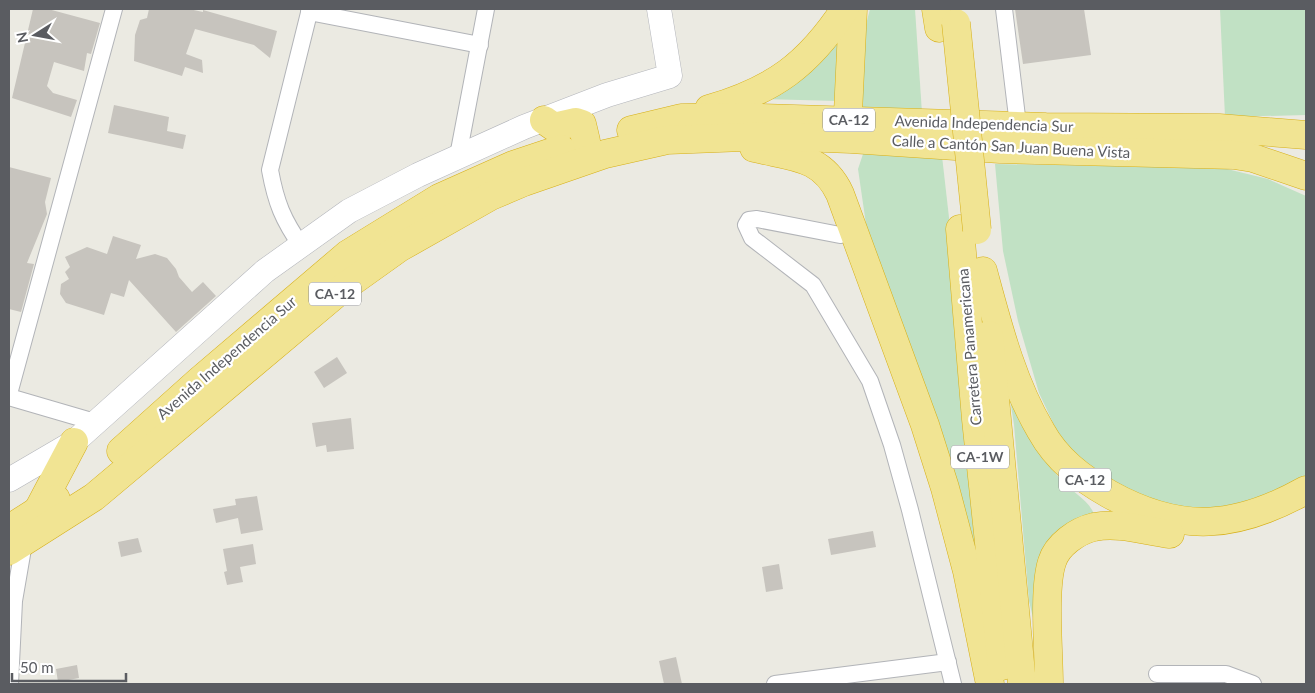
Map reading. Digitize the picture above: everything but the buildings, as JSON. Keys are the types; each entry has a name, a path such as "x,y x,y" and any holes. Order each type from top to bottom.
{"highway":[{"path":"680,118 738,101 776,83 806,57 834,26 844,9"},
{"path":"853,9 848,113 861,130 844,162 844,179 867,270"},
{"name":"Carretera Panamericana","path":"947,17 969,230 978,439 1004,684"},
{"name":"Avenida Independencia Sur","path":"14,541 37,512 92,477 198,382 348,254 439,198 513,165 586,141 680,118 771,118 861,130 1018,125 1218,128 1303,134"},
{"path":"544,120 554,127 576,122 582,124 586,141"},
{"name":"Calle a Cantón San Juan Buena Vista","path":"713,139 861,130 1000,149 1234,155 1296,172"},
{"path":"1296,172 1282,161 1283,152 1286,143 1303,134"},
{"path":"713,139 794,157 817,165 832,179 854,231 925,425 945,488 967,571 990,684"},
{"name":"Avenida Independencia Sur","path":"14,541 94,497 343,288 399,248 491,196 524,182 605,154 667,140 713,139"},
{"name":"Carretera Panamericana","path":"969,230 983,271 1022,684"},
{"name":"CA-12","path":"983,271 1007,354 1031,414 1054,451 1076,474 1140,510 1183,522 1206,523 1237,518 1288,500 1306,490"},
{"path":"37,512 74,442"},
{"path":"1049,684 1048,586 1052,562 1058,550 1069,539 1095,527 1114,526 1191,536 1218,535 1246,531 1270,524 1306,506"}],"street":[{"path":"98,423 9,395 114,9"},
{"path":"458,156 486,9"},
{"path":"9,480 74,442 98,423 265,271 302,247 349,212 458,156 524,127 607,95 671,75 659,9"},
{"path":"1004,9 1018,125"},
{"path":"302,247 284,222 274,192 270,170 309,10 480,45"},
{"path":"854,231 840,235 757,219 749,220 746,225 752,238 814,285 870,381 892,445 910,510 953,684"},
{"path":"10,684 14,541"},
{"path":"775,684 948,662"},
{"path":"1157,674 1226,674 1253,684"}],"green space":[{"path":"870,9 915,9 922,113 860,112 859,52"},
{"path":"1220,9 1306,9 1306,115 1225,117"},
{"path":"843,37 838,101 760,99 815,67"},
{"path":"864,151 942,156 994,612 867,231 858,169"},
{"path":"995,164 1223,168 1268,179 1306,196 1306,476 1282,493 1256,503 1190,511 1116,487 1064,446 1039,393 1018,321 1003,251"},
{"path":"1006,373 1043,454 1060,479 1086,502 1095,518 1081,522 1036,630 1029,601 1014,425"}]}
